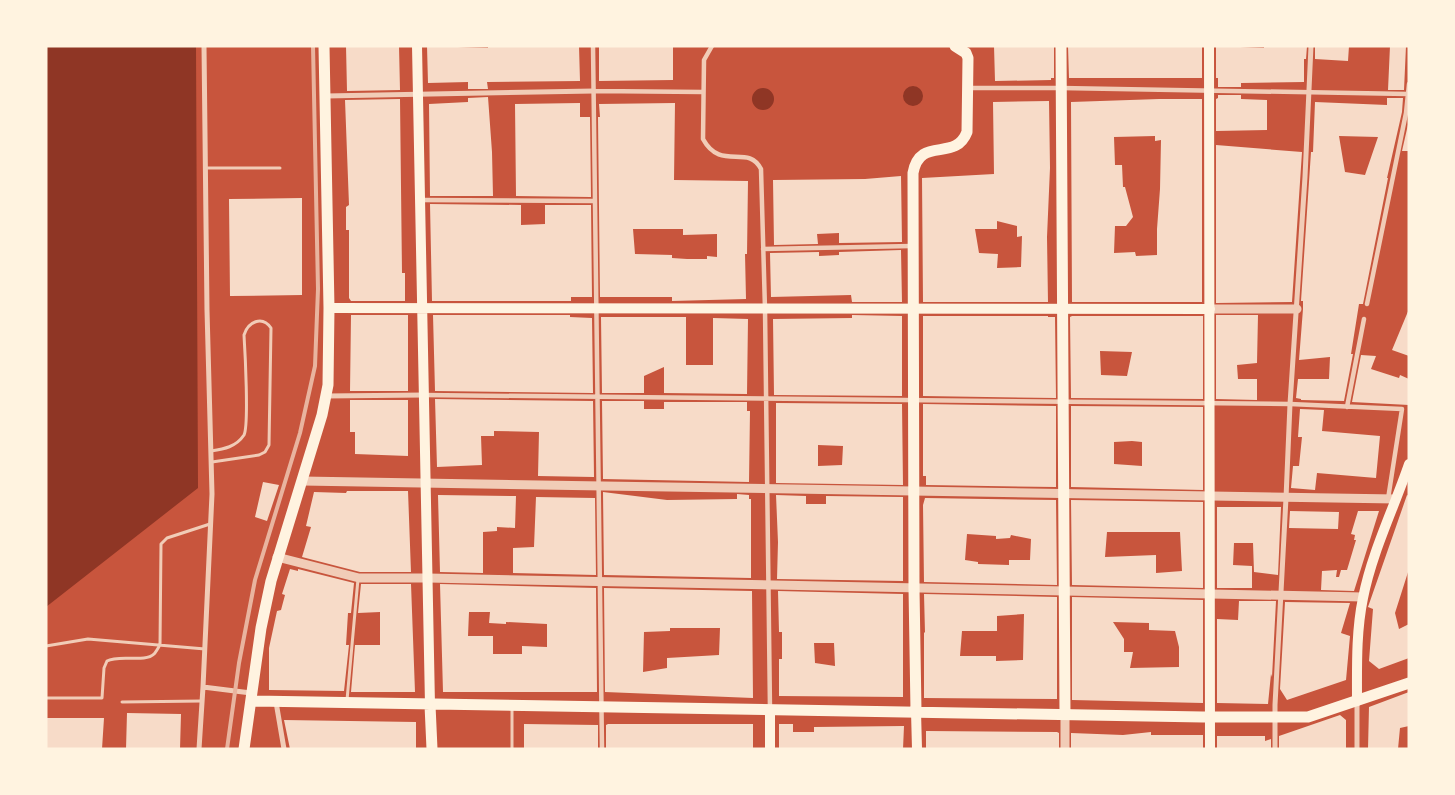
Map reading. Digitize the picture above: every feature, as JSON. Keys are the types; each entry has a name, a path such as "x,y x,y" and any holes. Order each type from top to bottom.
{"main road":[{"path":"244,749 261,628 278,557 302,481 328,385 329,308 324,46"},
{"path":"417,46 432,749"},
{"path":"917,749 914,588 914,173 915,166 928,151 949,149 961,143 967,132 968,58 966,53 955,46"},
{"path":"1061,46 1065,714"},
{"path":"1209,46 1210,749"},
{"path":"329,308 1210,309"},
{"path":"1357,701 1358,646 1363,597 1392,499 1409,464"},
{"path":"251,697 276,702 1274,718 1312,716 1409,683"},
{"path":"770,710 770,749"}],"street":[{"path":"199,749 212,524 204,46"},
{"path":"593,46 602,749"},
{"path":"712,46 704,60 703,138 716,154 722,157 749,157 757,162 761,169 765,309 770,710"},
{"path":"1275,749 1274,718 1290,404 1311,46"},
{"path":"1367,304 1406,113 1409,84"},
{"path":"968,88 1309,91 1408,94"},
{"path":"326,96 594,91 703,92"},
{"path":"420,200 595,201"},
{"path":"763,249 913,246"},
{"path":"1210,309 1297,309"},
{"path":"1347,406 1364,319"},
{"path":"302,481 1392,499 1402,409 1290,404 424,395 326,396"},
{"path":"278,557 358,578 600,581 1363,597"},
{"path":"203,688 251,697"},
{"path":"1357,701 1357,749"},
{"path":"276,702 284,749"},
{"path":"1065,714 1065,749"}],"lane":[{"path":"206,168 280,168"},
{"path":"211,451 229,448 238,442 246,428 244,335 251,323 263,321 271,328 269,444 265,452 259,455 211,462"},
{"path":"46,698 102,698 104,668 107,661 150,657 154,654 160,645 161,544 167,538 212,524"},
{"path":"347,703 358,578"},
{"path":"46,646 88,640 205,649"},
{"path":"122,702 202,701"},
{"path":"512,706 512,749"}],"shaded area":[{"path":"46,46 196,46 198,488 46,607"},
{"path":"913,86 920,89 923,96 920,103 913,106 906,103 903,96 906,89"},
{"path":"763,88 771,91 774,99 771,107 763,110 755,107 752,99 755,91"}],"building":[{"path":"346,46 399,46 400,90 347,91"},
{"path":"427,46 488,48 488,46 579,46 580,81 487,82 488,89 468,89 468,82 428,83"},
{"path":"599,46 673,46 673,80 599,81"},
{"path":"994,46 1054,46 1054,78 1051,78 1051,80 995,81"},
{"path":"1068,46 1202,46 1202,78 1069,78"},
{"path":"1216,46 1264,48 1264,46 1307,46 1306,59 1304,59 1304,82 1241,83 1241,87 1218,87 1218,78 1216,78"},
{"path":"1315,46 1349,46 1348,61 1315,59"},
{"path":"1390,46 1406,46 1404,90 1388,90"},
{"path":"1218,95 1241,95 1241,99 1267,100 1267,130 1216,131 1216,99"},
{"path":"488,97 493,196 430,196 429,104 468,102 468,98"},
{"path":"1387,98 1403,98 1402,112 1387,178 1363,304 1359,304 1351,354 1353,354 1344,401 1301,400 1296,398 1298,379 1329,379 1330,357 1299,360 1303,309 1303,301 1301,301 1311,152 1313,152 1315,102 1387,105","holes":["1339,136 1378,137 1365,175 1345,172"]},
{"path":"400,99 402,273 405,273 405,301 351,301 349,298 349,230 346,230 346,207 349,205 345,100"},
{"path":"1202,99 1202,302 1072,302 1071,102","holes":["1155,136 1155,141 1161,140 1157,255 1136,256 1135,252 1114,253 1115,226 1126,226 1133,217 1125,187 1123,187 1122,165 1115,165 1114,137"]},
{"path":"1049,101 1048,302 923,302 922,178 994,174 993,102","holes":["997,221 1017,226 1017,237 1022,236 1021,267 997,268 998,254 979,253 975,229 997,229"]},
{"path":"580,103 580,117 590,117 591,197 516,196 515,104"},
{"path":"675,103 674,180 748,181 747,254 745,254 746,299 672,301 672,297 600,297 599,104","holes":["633,229 683,229 683,235 717,234 717,257 707,256 707,259 687,259 672,258 672,255 635,254"]},
{"path":"1409,120 1409,151 1402,151"},
{"path":"1216,145 1302,152 1292,302 1216,303"},
{"path":"901,176 902,242 839,243 839,233 817,234 818,244 774,245 773,180 865,179"},
{"path":"302,198 302,295 230,296 229,199"},
{"path":"430,204 521,205 521,225 545,224 545,205 591,205 592,297 571,297 571,301 432,301"},
{"path":"901,250 902,302 852,302 851,295 771,297 770,253 819,252 819,256 839,255 839,252"},
{"path":"1409,309 1409,356 1392,350"},
{"path":"351,315 408,315 408,391 350,391"},
{"path":"433,315 570,315 570,317 592,318 593,393 435,391"},
{"path":"852,315 902,316 902,396 774,395 773,319 852,318"},
{"path":"1216,315 1258,315 1257,363 1237,365 1238,379 1257,379 1257,400 1216,399"},
{"path":"923,316 1055,317 1056,398 923,396"},
{"path":"1203,316 1203,399 1071,398 1070,317","holes":["1100,351 1132,352 1127,376 1101,375"]},
{"path":"601,317 686,317 686,365 713,365 713,318 748,319 747,394 664,393 664,367 644,376 644,393 602,393"},
{"path":"1361,355 1376,356 1371,369 1399,378 1400,375 1409,379 1409,405 1352,402"},
{"path":"435,399 593,401 594,477 538,476 539,432 494,431 494,436 481,436 482,465 437,467"},
{"path":"350,400 408,400 408,456 355,454 355,432 350,432"},
{"path":"602,401 644,401 644,409 664,409 664,402 747,402 747,411 750,411 749,482 603,479"},
{"path":"776,403 902,404 903,485 776,483","holes":["818,445 843,446 842,465 818,466"]},
{"path":"923,404 1056,406 1056,487 926,485 926,476 923,476"},
{"path":"1071,406 1203,407 1203,490 1071,487","holes":["1114,442 1142,442 1142,466 1114,464"]},
{"path":"1300,409 1324,410 1322,431 1380,436 1376,478 1317,473 1315,490 1291,488 1293,466 1299,466 1302,437 1298,437"},
{"path":"263,482 279,485 267,521 255,517"},
{"path":"347,491 408,491 411,572 360,572 302,557 311,527 306,526 314,492 346,493"},
{"path":"603,492 667,500 737,499 737,494 749,495 749,499 751,499 751,578 604,575"},
{"path":"438,495 516,496 515,528 497,527 497,531 483,532 483,573 440,572"},
{"path":"776,495 806,496 806,504 826,504 826,496 903,497 903,581 777,579"},
{"path":"1407,495 1409,496 1409,569 1395,613 1399,629 1409,624 1409,658 1379,669 1369,661 1373,609 1368,607"},
{"path":"536,497 595,498 596,575 513,573 513,548 534,547"},
{"path":"925,498 1056,500 1057,585 924,582 923,505","holes":["967,534 996,536 996,539 1010,538 1011,535 1031,539 1030,560 1009,560 1009,565 978,564 978,562 965,560"]},
{"path":"1071,500 1203,502 1203,588 1072,585","holes":["1107,532 1180,532 1182,571 1156,573 1156,555 1105,557"]},
{"path":"1217,507 1281,507 1278,575 1254,572 1253,543 1234,543 1233,565 1252,566 1252,588 1217,588"},
{"path":"1290,511 1339,512 1338,529 1289,528"},
{"path":"1358,511 1379,511 1354,591 1321,590 1322,571 1337,570 1336,577 1339,577 1341,570 1347,570 1356,540 1354,540 1355,535 1351,534"},
{"path":"290,569 298,571 298,569 354,583 351,613 348,613 346,645 349,645 344,691 269,690 269,648 277,611 281,610 285,595 282,594"},
{"path":"361,584 411,584 415,692 351,692 355,645 380,645 380,612 358,613"},
{"path":"440,584 596,588 597,692 443,692","holes":["469,612 490,612 489,623 547,624 547,647 522,646 522,654 493,654 493,636 468,636"]},
{"path":"604,588 752,591 753,698 605,692","holes":["670,628 720,628 719,655 667,658 667,668 643,672 644,632 670,631"]},
{"path":"778,591 903,594 903,697 779,696 779,659 782,659 782,632 779,632","holes":["814,643 834,643 835,666 815,663"]},
{"path":"924,594 1057,597 1057,699 924,698","holes":["1024,614 1023,660 996,661 996,656 960,656 962,631 997,631 997,616"]},
{"path":"1072,597 1203,600 1203,703 1072,700","holes":["1113,622 1149,623 1149,630 1175,631 1179,647 1179,667 1130,668 1133,652 1124,652 1124,639"]},
{"path":"1239,601 1276,601 1272,677 1271,674 1268,704 1217,703 1217,619 1238,620"},
{"path":"1285,602 1350,603 1341,633 1350,636 1346,680 1287,700 1280,689"},
{"path":"1409,692 1409,726 1400,728 1398,749 1368,749 1369,707"},
{"path":"127,713 181,714 180,749 126,749"},
{"path":"1340,715 1346,720 1346,749 1279,749 1279,736"},
{"path":"46,718 104,718 102,749 46,749"},
{"path":"284,720 416,722 416,749 290,749"},
{"path":"524,724 598,725 598,749 524,749"},
{"path":"753,724 753,749 606,749 606,725"},
{"path":"779,724 793,724 793,732 814,732 814,727 904,726 903,749 779,749"},
{"path":"926,731 1057,732 1059,733 1059,749 926,749"},
{"path":"1151,732 1151,735 1203,735 1203,749 1071,749 1071,733 1123,735"},
{"path":"1217,736 1265,736 1265,741 1271,739 1271,749 1217,749"}],"railway":[{"path":"227,749 239,663 255,580 300,433 315,366 318,289 313,46"}]}
